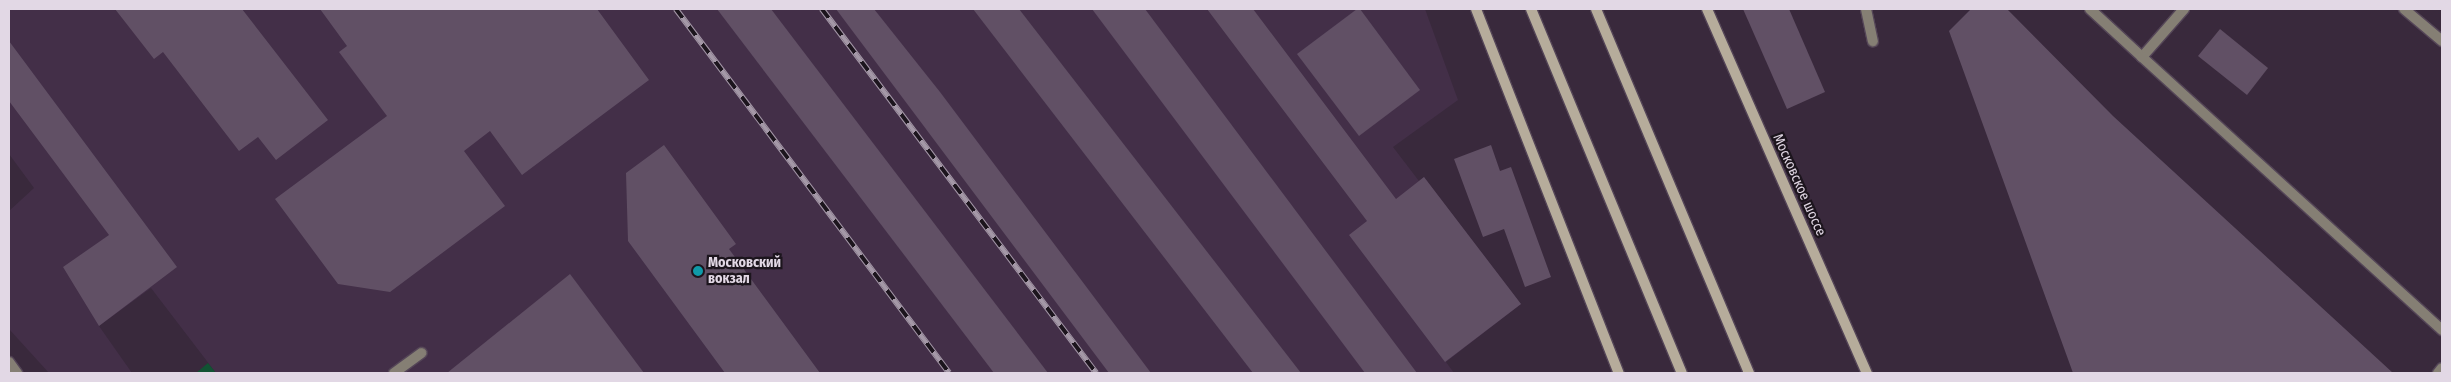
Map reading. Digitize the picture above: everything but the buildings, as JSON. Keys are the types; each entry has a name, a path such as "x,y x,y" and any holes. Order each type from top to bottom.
{"main road":[{"path":"1476,9 1619,373"},
{"path":"1531,9 1682,373"},
{"path":"1596,9 1749,373"},
{"name":"Московское шоссе","path":"1707,9 1867,373"}],"lane":[{"path":"1866,9 1873,41"},
{"path":"2090,9 2442,330"},
{"path":"2142,57 2184,9"},
{"path":"2404,9 2442,42"},
{"path":"394,373 422,353"},
{"path":"9,362 17,373"},
{"path":"2438,373 2442,368"}],"shaded area":[{"path":"9,9 1425,9 1458,100 1393,147 1419,181 1424,177 1521,304 1446,362 1454,373 216,373 151,288 99,326 132,373 49,373 9,329 9,211 34,188 9,154"}],"green space":[{"path":"208,363 216,373 196,373"}],"railway":[{"path":"676,9 949,373"},
{"path":"822,9 1096,373"}],"place":[{"name":"Московский вокзал","path":"698,271"}]}
